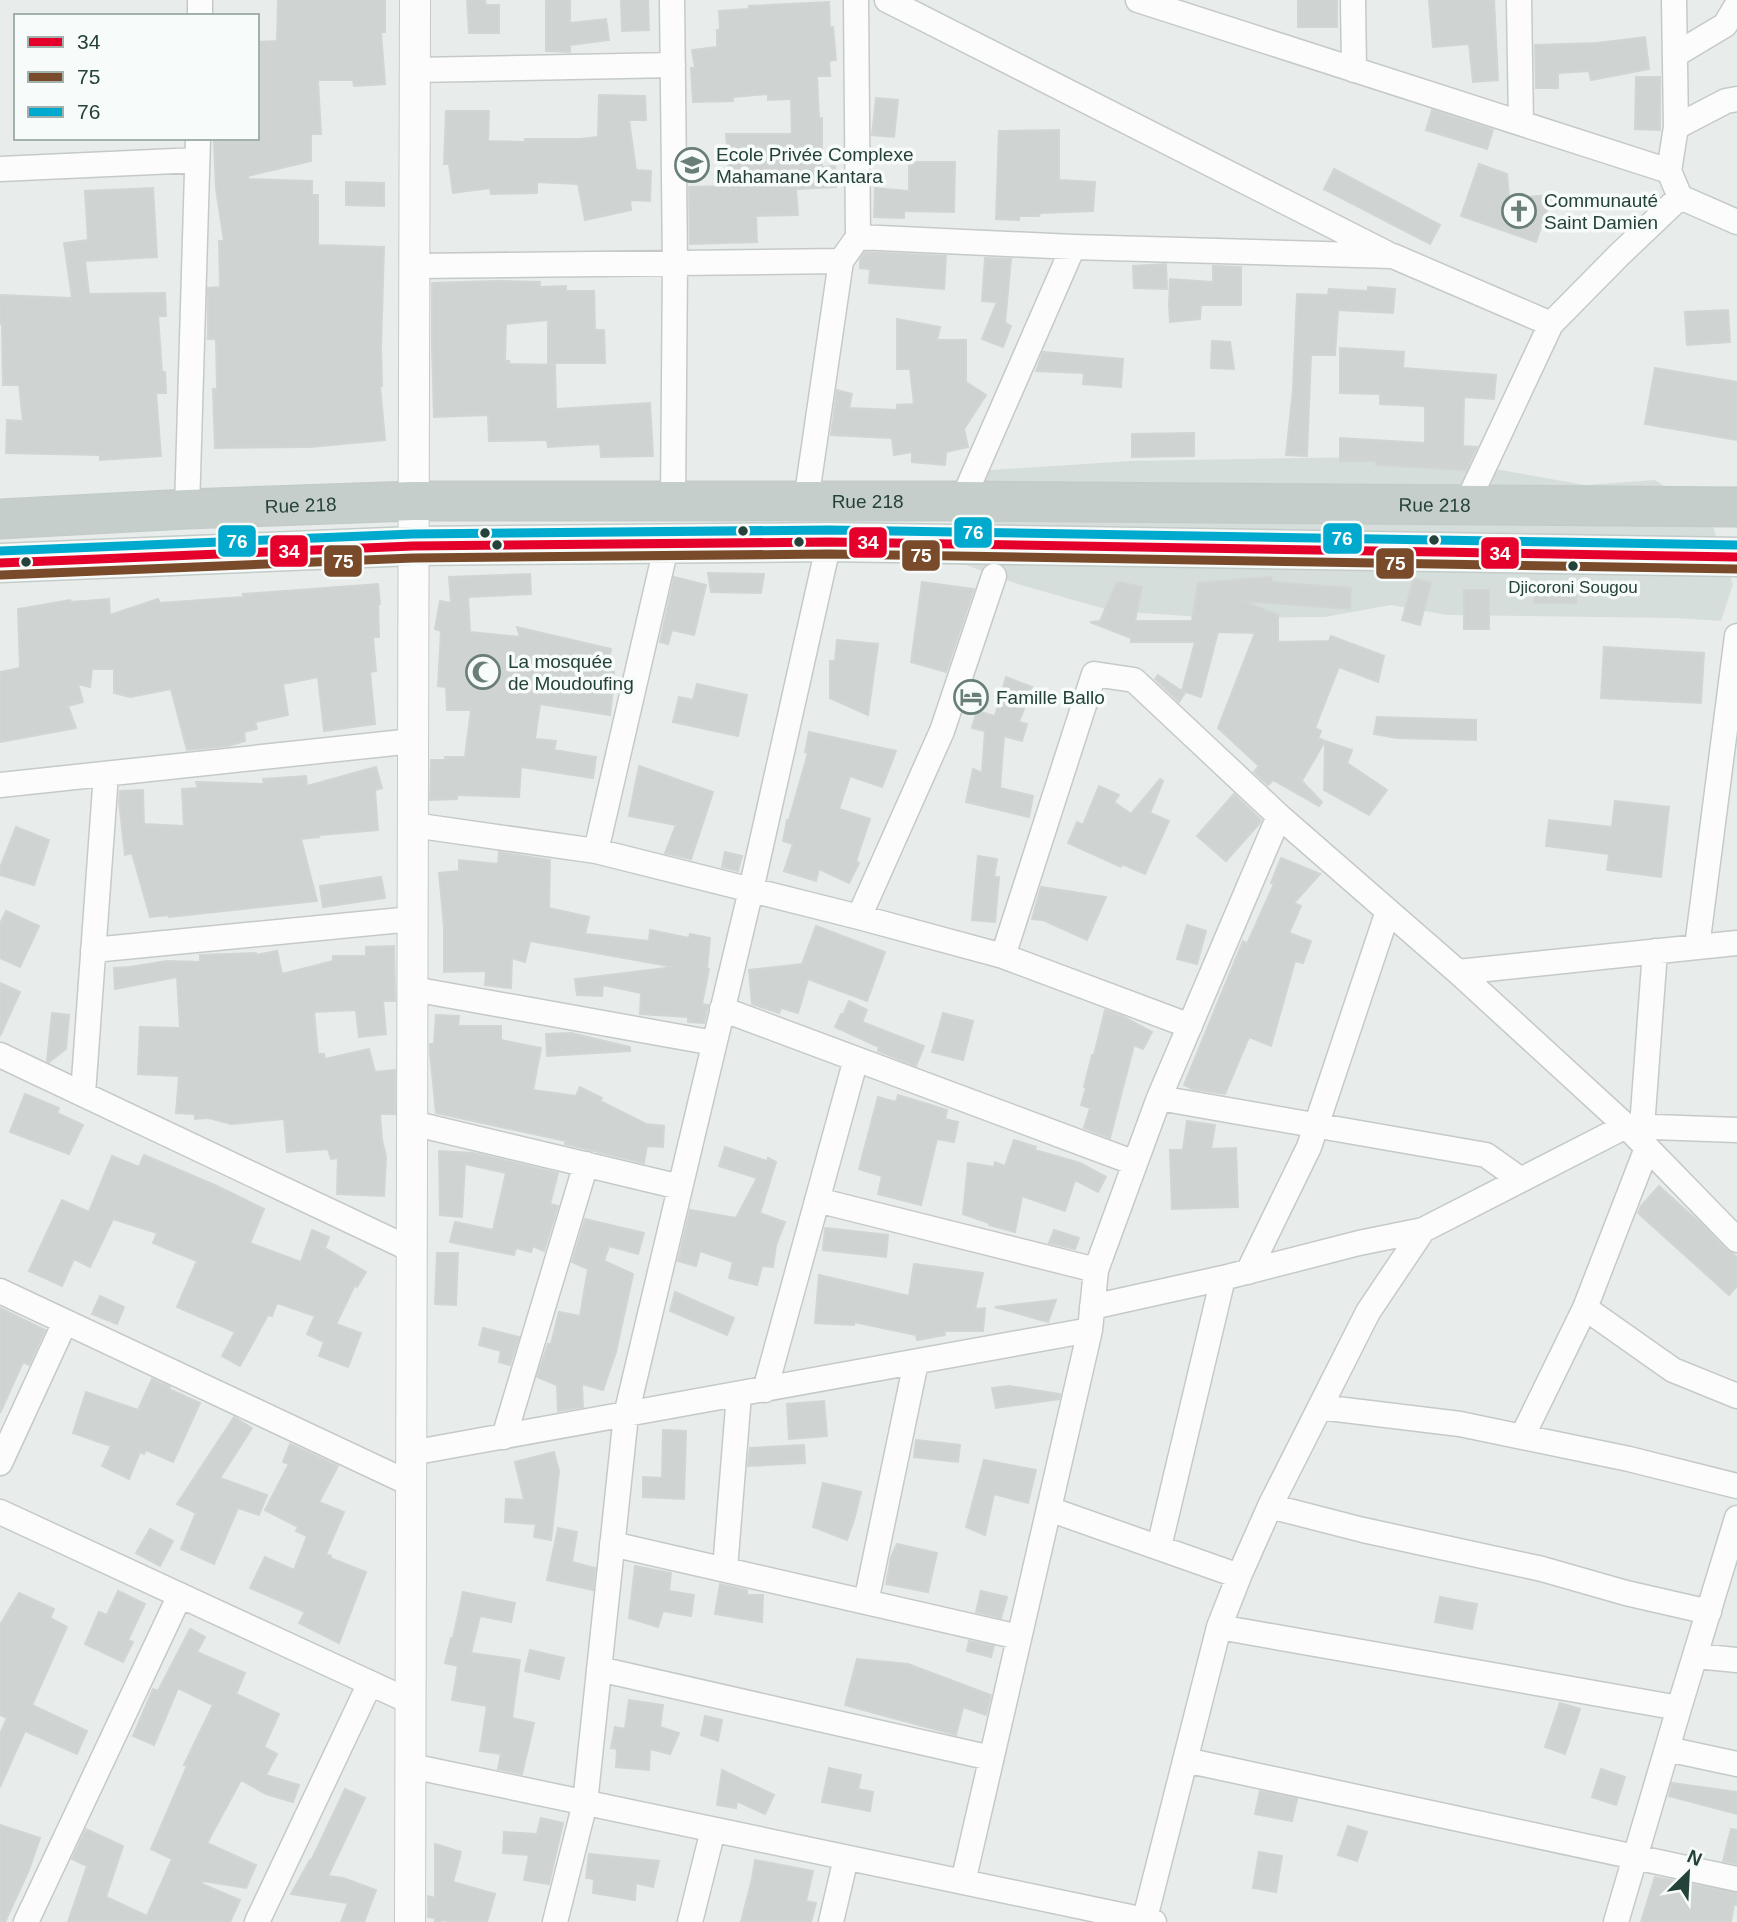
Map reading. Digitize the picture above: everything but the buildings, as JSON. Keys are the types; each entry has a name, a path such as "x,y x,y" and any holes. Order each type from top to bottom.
{"highway":[{"name":"Rue 218","path":"0,519 187,509 414,502 673,500 1737,507"},
{"path":"0,563 414,546 829,541 1737,556"}],"street":[{"path":"410,1922 415,0"},
{"path":"672,0 675,263 673,500"},
{"path":"806,501 841,261 858,237 856,0"},
{"path":"887,0 1393,256 1551,324"},
{"path":"1138,0 1191,9 1354,70 1669,171"},
{"path":"1353,0 1354,70"},
{"path":"1519,0 1521,123"},
{"path":"1674,0 1676,127 1669,171 1680,197 1737,222"},
{"path":"1675,55 1725,25 1737,5"},
{"path":"415,70 673,65"},
{"path":"1676,127 1733,102"},
{"path":"0,169 197,149 187,509"},
{"path":"1466,505 1551,324 1680,197"},
{"path":"858,237 1073,247 1393,256"},
{"path":"962,501 1073,247"},
{"path":"414,266 841,261"},
{"path":"555,1922 585,1803 626,1415 751,890 829,541"},
{"path":"596,851 667,543"},
{"path":"859,917 942,730 994,576"},
{"path":"1697,947 1729,758 1737,636"},
{"path":"1003,956 1094,674 1134,680 1279,816 1639,1134 1737,1240"},
{"path":"0,785 413,741"},
{"path":"83,1094 106,774"},
{"path":"963,1882 1091,1318 1096,1270 1159,1098 1279,816"},
{"path":"413,825 596,851 859,917 1003,956 1190,1026"},
{"path":"1248,1272 1309,1147 1388,911"},
{"path":"93,950 412,919"},
{"path":"1458,972 1737,943"},
{"path":"1522,1437 1585,1308 1639,1134 1656,951"},
{"path":"413,989 714,1043"},
{"path":"722,1009 1135,1163"},
{"path":"0,1055 412,1250"},
{"path":"765,1390 856,1059"},
{"path":"1159,1098 1486,1155 1521,1180"},
{"path":"412,1123 680,1186"},
{"path":"411,1453 916,1362 1091,1318 1223,1278 1359,1242 1423,1230 1521,1180 1639,1134 1737,1130"},
{"path":"504,1437 586,1164"},
{"path":"817,1200 1096,1270"},
{"path":"411,1766 1147,1921 1219,1627 1270,1506 1368,1312 1423,1230"},
{"path":"1158,1547 1223,1278"},
{"path":"0,1291 411,1484"},
{"path":"1585,1308 1673,1370 1737,1396"},
{"path":"0,1463 65,1322"},
{"path":"866,1602 916,1362"},
{"path":"725,1569 739,1394"},
{"path":"1320,1407 1460,1424 1629,1459 1737,1486"},
{"path":"1270,1506 1363,1530 1542,1569 1626,1593 1709,1612"},
{"path":"1049,1509 1240,1576"},
{"path":"0,1511 411,1702"},
{"path":"1616,1922 1735,1530"},
{"path":"612,1544 1019,1637"},
{"path":"26,1922 180,1595"},
{"path":"1219,1627 1679,1708"},
{"path":"1696,1656 1737,1660"},
{"path":"599,1669 991,1758"},
{"path":"257,1922 370,1683"},
{"path":"1667,1749 1737,1764"},
{"path":"1185,1760 1737,1879"},
{"path":"690,1922 713,1830"},
{"path":"831,1922 846,1858"}],"shaded area":[{"path":"1422,456 1585,485 1655,480 1709,515 1733,584 1721,621 1447,615 1391,605 1325,617 1216,618 1112,611 1021,585 963,564 953,530 976,471 1130,461"}],"transit line":[{"name":"76","path":"0,551 413,534 829,530 1737,545"},
{"name":"34","path":"0,563 413,546 829,542 1737,557"},
{"name":"75","path":"1,575 413,558 829,554 1737,569"}],"place":[{"name":"Ecole Privée Complexe Mahamane Kantara","path":"692,165"},
{"name":"Communauté Saint Damien","path":"1519,211"},
{"name":"Djicoroni Sougou","path":"1573,566"},
{"name":"La mosquée de Moudoufing","path":"483,672"},
{"name":"Famille Ballo","path":"971,697"}]}
